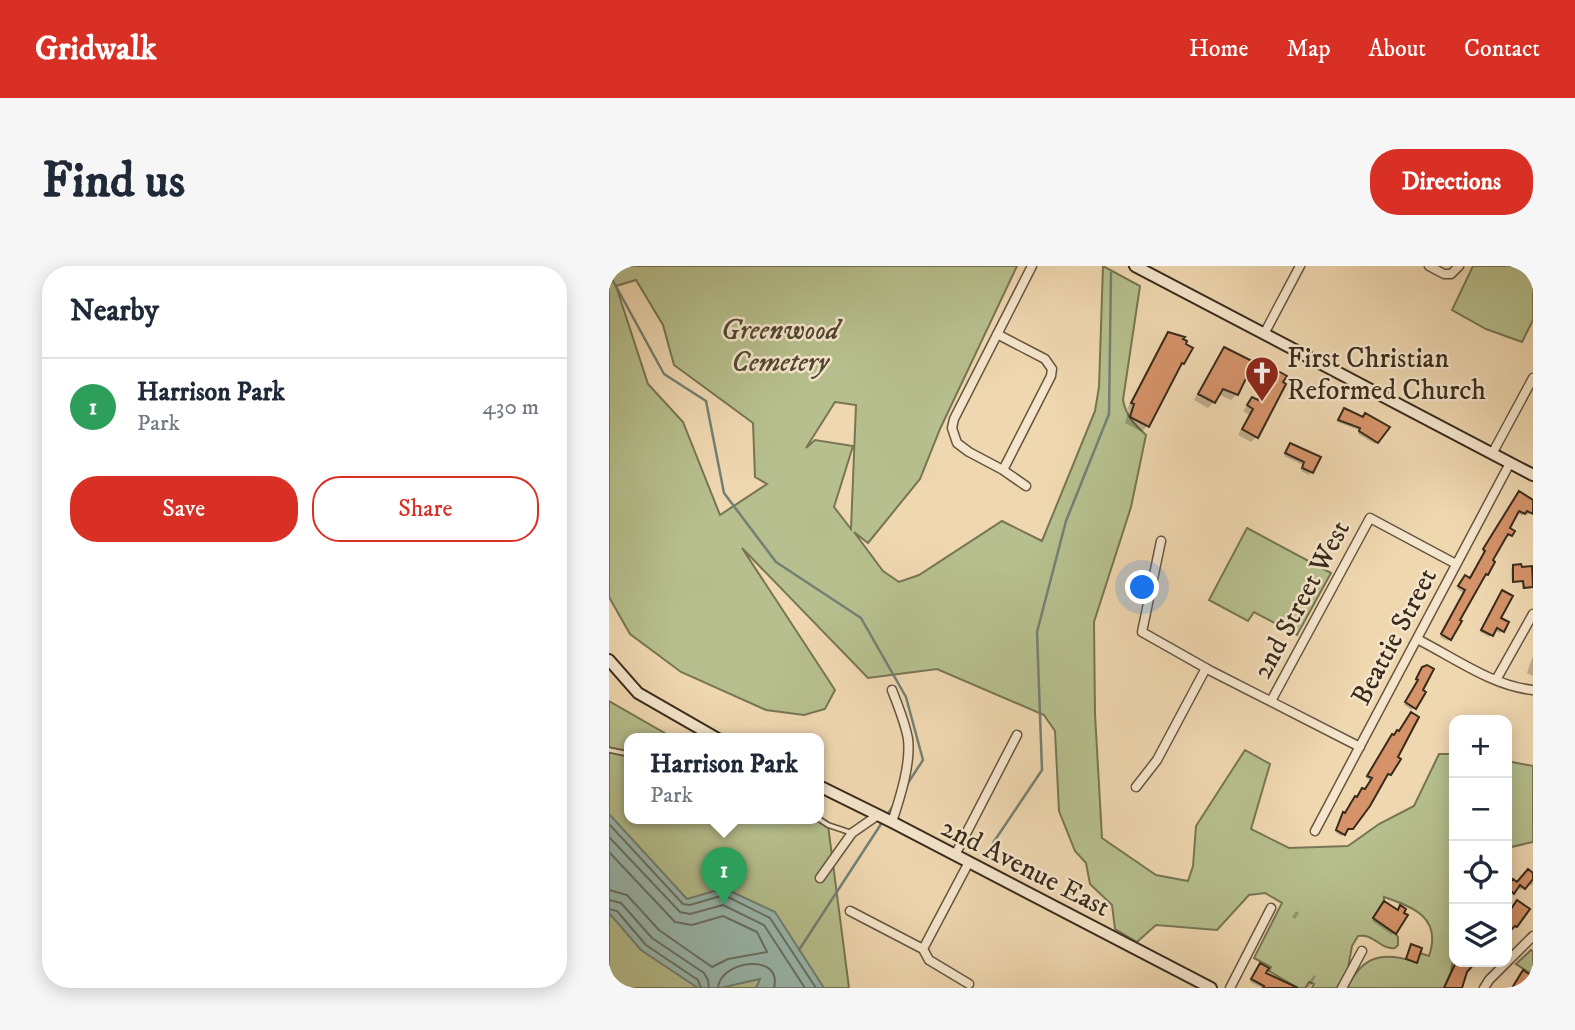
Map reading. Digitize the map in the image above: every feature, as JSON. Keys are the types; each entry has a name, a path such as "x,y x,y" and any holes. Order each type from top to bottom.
{"main road":[{"path":"1135,266 1533,475"},
{"path":"609,660 638,693 708,733"},
{"name":"2nd Avenue East","path":"824,789 1211,988"}],"street":[{"path":"1026,486 957,443 952,429 954,419 1032,266"},
{"path":"1263,334 1300,266"},
{"path":"1429,266 1444,274 1451,274 1459,266"},
{"path":"997,334 1050,363 1051,376 1003,470"},
{"path":"1492,454 1533,378"},
{"name":"Beattie Street","path":"1315,831 1510,463"},
{"name":"2nd Street West","path":"1271,701 1370,518 1456,564"},
{"path":"1161,541 1142,632 1360,747"},
{"path":"1496,680 1533,614"},
{"path":"1417,639 1496,680 1533,690"},
{"name":"2nd Street West","path":"1136,787 1157,760 1206,668"},
{"path":"892,690 908,741 903,786 892,822"},
{"path":"955,855 1017,735"},
{"path":"820,878 852,833 878,815"},
{"path":"923,949 969,862"},
{"path":"1230,988 1271,908"},
{"path":"850,911 923,949 929,960 969,984"},
{"path":"1484,988 1533,936"},
{"path":"1342,988 1362,951"}],"lane":[{"path":"824,823 852,833"}],"green space":[{"name":"Greenwood Cemetery","path":"609,266 1017,266 940,429 920,479 868,543 854,532 883,571 899,582 919,575 1002,521 1042,541 1095,411 1099,387 1103,266 1140,286 1123,400 1131,419 1146,435 1131,507 1094,622 1095,714 1102,838 1156,875 1188,881 1193,866 1196,826 1245,750 1270,764 1251,829 1289,848 1348,846 1379,824 1414,806 1439,754 1449,754 1451,972 1444,988 1347,988 1360,968 1375,958 1394,957 1416,962 1420,953 1429,956 1432,932 1423,916 1406,905 1384,897 1373,918 1396,934 1398,945 1395,948 1385,947 1368,937 1358,936 1352,946 1348,968 1337,988 1312,988 1314,984 1309,982 1305,988 1298,988 1269,971 1271,967 1254,958 1282,903 1265,893 1249,895 1217,930 1156,925 1137,942 1115,929 1112,905 1090,884 1086,863 1075,851 1059,811 1055,731 1044,715 937,669 868,678 742,548 835,690 825,709 804,715 766,710 681,672 630,634 609,597","holes":["636,280 663,325 674,365 753,423 755,477 767,484 720,515 683,422 648,384 616,286","835,402 856,405 851,529 834,507 853,446 815,440 806,448"]},
{"path":"1473,266 1533,266 1533,320 1522,342 1486,329 1452,310"},
{"path":"1247,528 1331,573 1297,635 1254,612 1248,621 1209,600"},
{"path":"609,701 665,733 624,733 624,824 824,823 828,825 849,988 609,988"},
{"path":"1512,762 1533,766 1533,842 1512,847"},
{"path":"1533,951 1533,975 1516,964"}],"water":[{"path":"609,814 687,899 724,888 775,912 824,988 756,988 760,979 720,988 698,988 641,950 609,913"}],"building":[{"path":"1168,332 1185,337 1183,339 1187,341 1186,344 1193,348 1184,364 1182,363 1149,427 1130,417 1134,404 1131,403"},
{"path":"1224,347 1254,362 1238,395 1223,389 1215,403 1198,394"},
{"name":"First Christian Reformed Church","path":"1278,371 1287,376 1283,382 1286,384 1258,438 1242,429 1253,409 1247,405 1252,397 1258,400 1271,376 1273,378"},
{"path":"1344,408 1363,417 1365,413 1390,427 1378,443 1359,431 1360,428 1338,420"},
{"path":"1290,443 1321,457 1313,473 1302,468 1304,462 1285,453"},
{"path":"1519,491 1533,500 1533,514 1519,511 1510,528 1515,531 1512,536 1508,534 1451,640 1441,634 1465,590 1458,586 1465,575 1470,578 1485,551 1483,549"},
{"path":"1521,564 1522,567 1532,566 1533,587 1524,588 1523,581 1513,582 1513,565"},
{"path":"1502,590 1513,596 1501,618 1509,622 1504,632 1497,628 1493,636 1481,630"},
{"path":"1427,665 1434,669 1423,690 1426,692 1416,709 1405,702 1422,667"},
{"path":"1411,712 1419,717 1391,775 1388,774 1353,829 1348,829 1345,835 1336,830 1343,812 1345,813 1355,796 1357,797 1362,788 1365,789 1372,778 1367,776 1392,734 1399,731"},
{"path":"1528,869 1533,873 1533,879 1525,889 1520,885 1514,894 1512,880 1517,882"},
{"path":"1517,900 1530,909 1517,927 1512,929 1512,908"},
{"path":"1384,901 1398,910 1400,905 1406,909 1404,913 1408,915 1396,934 1373,918"},
{"path":"1411,944 1422,948 1417,963 1406,959"},
{"path":"1260,963 1269,968 1266,973 1298,988 1263,988 1264,986 1251,979"},
{"path":"1454,967 1472,967 1462,988 1444,988"},
{"path":"1523,970 1532,976 1525,986 1522,984 1520,988 1512,988"}],"waterway":[{"path":"993,843 1042,770 1037,632 1066,521 1109,414 1111,273"},
{"path":"612,279 664,374 706,401 724,493 776,562 861,618 906,697 923,760 906,786"},
{"path":"887,815 895,803"},
{"path":"799,950 883,821"}],"place":[{"name":"First Christian Reformed Church","path":"1262,403"},
{"name":"Harrison Park","path":"724,905"}]}
